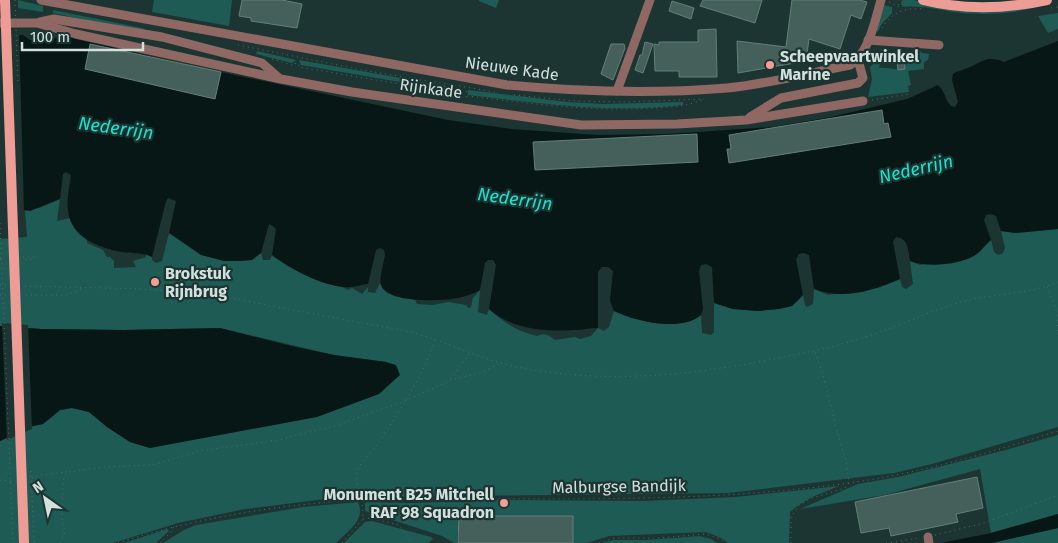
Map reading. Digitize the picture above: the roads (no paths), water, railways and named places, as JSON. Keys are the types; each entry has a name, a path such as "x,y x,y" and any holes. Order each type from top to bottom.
{"main road":[{"path":"5,0 24,543"},
{"path":"923,0 964,7 1016,5 1047,0"}],"street":[{"name":"Nieuwe Kade","path":"41,0 507,85 568,90 617,91 729,88 850,65 858,60"},
{"path":"617,91 650,0"},
{"path":"746,120 782,98 858,83 863,78 858,60 864,52 885,1"},
{"path":"37,23 54,19 162,37 262,63 281,79"},
{"path":"162,37 164,22"},
{"name":"Rijnkade","path":"0,23 37,23 76,34 281,79 352,92 581,125 677,124 746,120 864,101"},
{"path":"868,40 939,45"}],"water":[{"name":"Nederrijn","path":"23,35 30,40 67,37 202,68 448,120 511,129 598,135 667,134 773,127 831,117 907,99 938,85 949,104 955,107 958,102 952,80 954,73 987,59 1004,62 1058,41 1058,229 1016,233 1001,231 996,216 986,215 984,220 991,240 977,254 962,261 934,265 910,261 906,243 896,237 893,242 900,279 858,293 836,294 814,289 809,255 799,254 796,259 803,295 792,306 779,309 758,311 733,309 714,303 712,267 706,264 701,265 699,271 703,309 701,315 691,321 678,324 649,322 614,311 610,301 613,271 608,267 602,267 598,272 598,328 577,330 540,330 529,328 507,321 489,309 496,265 493,260 488,260 485,263 480,290 458,298 416,300 393,295 385,291 381,285 384,250 380,248 376,250 368,284 350,287 335,286 306,276 272,255 276,229 269,224 261,253 252,260 224,261 201,255 169,233 176,201 168,198 152,257 122,252 104,248 87,240 74,227 70,219 68,206 71,175 66,172 63,174 60,199 30,211 0,206 0,36"},
{"path":"0,326 41,329 124,330 220,328 334,355 386,362 396,365 400,375 379,394 317,417 150,448 130,442 89,412 72,408 60,410 43,424 33,426 0,441"},
{"path":"1058,514 1058,528 992,543 941,543 991,533"}],"place":[{"name":"Scheepvaartwinkel Marine","path":"770,65"},
{"name":"Brokstuk Rijnbrug","path":"155,282"},
{"name":"Monument B25 Mitchell RAF 98 Squadron","path":"504,503"}]}
